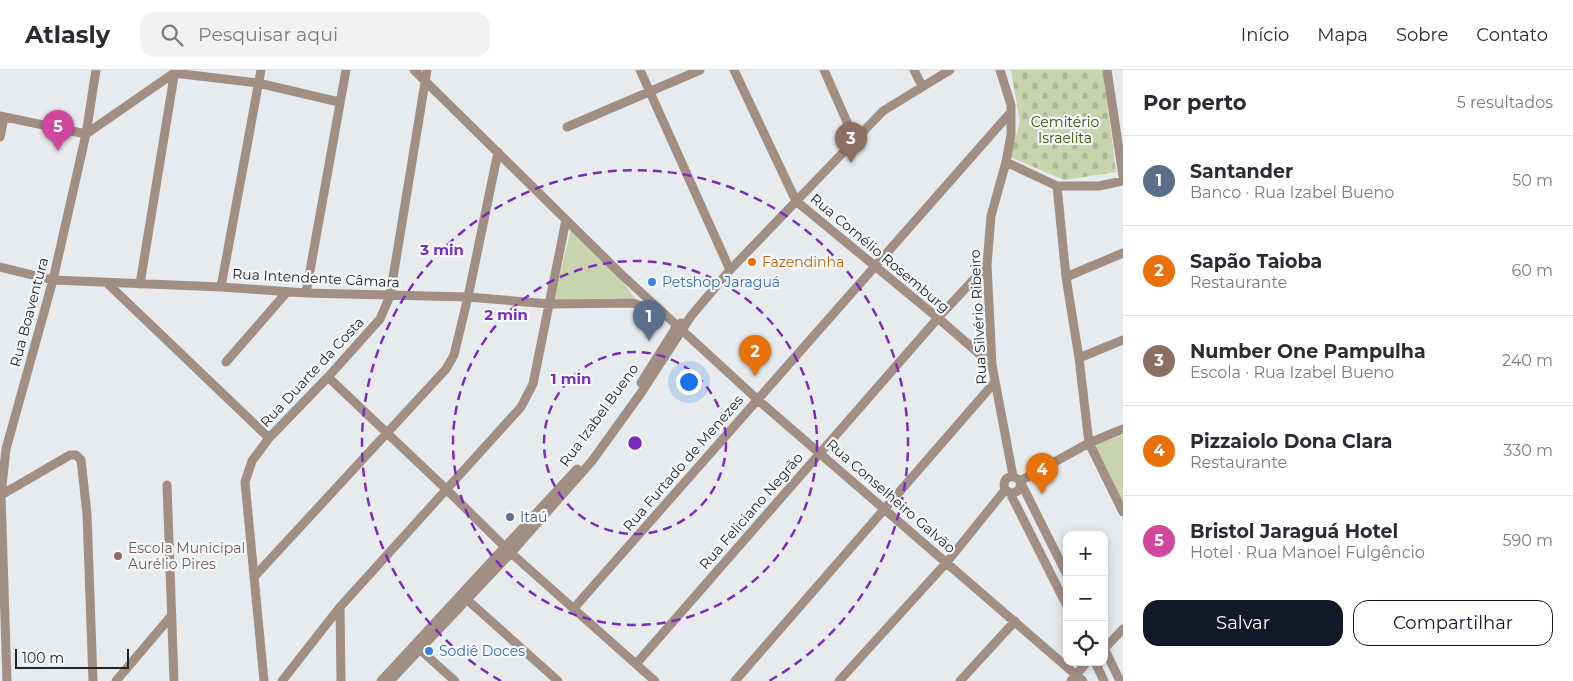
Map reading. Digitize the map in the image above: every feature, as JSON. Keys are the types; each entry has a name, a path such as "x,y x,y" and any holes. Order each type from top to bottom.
{"street":[{"name":"Rua Boaventura","path":"7,677 1,495 6,450 53,280 86,134 96,70"},
{"path":"221,287 261,70"},
{"path":"306,293 346,70"},
{"path":"414,70 666,316"},
{"name":"Rua Duarte da Costa","path":"264,681 245,482 252,461 269,438 328,377 380,319 390,296 427,70"},
{"path":"640,70 730,270"},
{"path":"567,127 700,70"},
{"path":"734,70 796,200"},
{"path":"824,70 855,140"},
{"path":"914,70 922,86"},
{"name":"Rua Izabel Bueno","path":"381,681 417,647 592,461 641,393 680,327 730,270 882,111 950,70"},
{"name":"Rua Silvério Ribeiro","path":"1000,70 1011,112 1011,135 1006,162 991,216 987,265 994,383 1018,480 1063,567"},
{"path":"1107,70 1123,176"},
{"path":"140,284 175,72"},
{"path":"0,137 2,116 86,134 175,72 258,83 339,102"},
{"name":"Rua Furtado de Menezes","path":"574,608 1011,112"},
{"path":"254,577 446,369 454,355 468,297 498,152"},
{"path":"1006,162 1057,186 1099,186 1123,180"},
{"path":"1057,186 1066,277 1079,358 1089,443 1123,512"},
{"name":"Rua Cornélio Rosemburg","path":"796,200 992,365"},
{"path":"282,681 340,607 520,407 533,384 566,220"},
{"path":"1066,277 1123,254"},
{"name":"Rua Feliciano Negrão","path":"636,664 938,318 987,265"},
{"name":"Rua Intendente Câmara","path":"0,267 53,280 221,287 306,293 468,297 550,304 633,304 666,316"},
{"path":"107,283 269,438"},
{"path":"633,304 640,294 638,289"},
{"path":"226,362 287,292"},
{"name":"Rua Conselheiro Galvão","path":"666,316 758,400 1015,621 1077,679"},
{"path":"1079,358 1123,340"},
{"path":"982,357 988,355 991,351"},
{"path":"328,377 508,550 636,664 651,680"},
{"path":"735,681 994,383"},
{"path":"1063,598 1004,481 1008,477 1018,480 1089,443 1123,429"},
{"path":"1,495 70,455 76,455 81,460 86,514 93,681"},
{"path":"839,681 1008,492 1017,492 1018,480"},
{"path":"167,485 174,681"},
{"path":"464,597 558,681"},
{"path":"340,607 341,681"},
{"path":"116,681 172,616"},
{"path":"960,681 1015,621"},
{"path":"1108,645 1123,629"},
{"path":"417,647 455,681"},
{"name":"Rua Izabel Bueno","path":"390,681 417,647"},
{"path":"1108,657 1120,681"},
{"path":"1077,679 1085,666"},
{"path":"1097,666 1104,681"},
{"path":"0,681 7,677"}],"green space":[{"name":"Cemitério Israelita","path":"1011,70 1103,70 1116,172 1064,180 1010,157 1020,122"},
{"path":"571,230 617,274 635,298 553,300"},
{"path":"1123,435 1123,503 1094,445"}],"place":[{"name":"Bristol Jaraguá Hotel","path":"58,151"},
{"name":"Number One Pampulha","path":"851,163"},
{"name":"Fazendinha","path":"752,262"},
{"name":"Petshop Jaraguá","path":"652,282"},
{"name":"Santander","path":"649,341"},
{"name":"Sapão Taioba","path":"755,376"},
{"name":"Pizzaiolo Dona Clara","path":"1042,494"},
{"name":"Itaú","path":"510,517"},
{"name":"Escola Municipal Aurélio Pires","path":"118,556"},
{"name":"Sodiê Doces","path":"429,651"}]}
